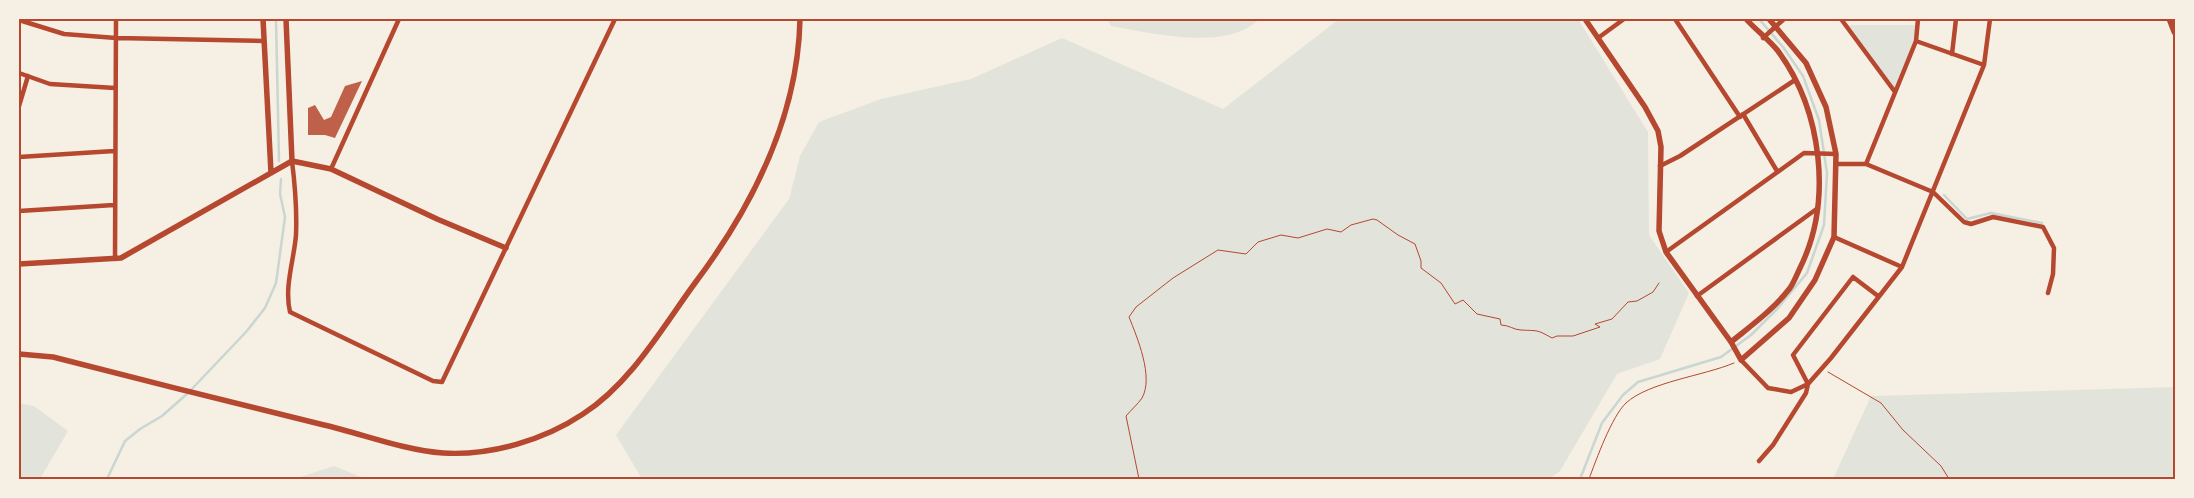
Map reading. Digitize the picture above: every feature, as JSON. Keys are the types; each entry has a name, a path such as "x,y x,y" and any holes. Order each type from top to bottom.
{"highway":[{"path":"2170,19 2175,32"}],"street":[{"path":"115,259 116,19"},
{"path":"263,19 271,173"},
{"path":"286,19 292,161 295,180 296,235 287,300 290,312 433,381 442,382 615,19"},
{"path":"331,169 399,19"},
{"path":"19,354 53,358 310,421 407,447 444,453 490,450 541,437 584,414 623,380 721,248 740,217 766,167 784,119 795,76 801,19"},
{"path":"1585,19 1645,107 1658,131 1661,147 1659,231 1666,252 1742,360 1768,388 1791,392 1808,384"},
{"path":"1598,38 1624,19"},
{"path":"1675,19 1742,116 1777,171"},
{"path":"1731,342 1771,310 1791,286 1812,240 1819,207 1820,180 1818,155 1809,114 1796,80 1777,50 1746,19"},
{"path":"1742,360 1789,318 1815,280 1834,238 1836,164 1826,107 1806,63 1769,19"},
{"path":"1764,37 1784,19"},
{"path":"1841,19 1895,92"},
{"path":"1866,164 1916,41 1918,19"},
{"path":"1952,54 1956,19"},
{"path":"1759,462 1773,445 1801,401 1808,384 1831,358 1902,267 1984,65 1990,19"},
{"path":"19,20 64,34 116,38 264,41"},
{"path":"1916,41 1984,65"},
{"path":"19,73 50,84 115,88"},
{"path":"19,106 28,76"},
{"path":"1660,166 1680,156 1796,80"},
{"path":"19,157 114,151"},
{"path":"1666,252 1804,153 1818,155 1833,154"},
{"path":"19,264 121,258 292,161 331,169 506,248"},
{"path":"1836,164 1866,164 1933,192 1964,222 1971,224 1993,218 2043,227 2054,248 2053,274 2048,293"},
{"path":"19,211 114,205"},
{"path":"1697,296 1819,207"},
{"path":"1834,238 1902,267"},
{"path":"1808,384 1793,355 1853,276 1878,296"}],"path":[{"path":"1139,479 1126,416 1142,397 1146,373 1141,348 1130,317 1136,308 1173,278 1218,250 1246,254 1258,242 1281,235 1298,238 1327,229 1341,232 1351,225 1373,219 1415,244 1421,261 1421,268 1441,283 1455,304 1462,300 1477,314 1500,319 1501,325 1508,325 1519,330 1536,329 1552,338 1557,336 1573,336 1600,327 1595,324 1612,319 1628,302 1637,301 1653,292 1659,283"},
{"path":"1589,479 1616,417 1625,404 1646,390 1716,370 1742,360"},
{"path":"1826,371 1881,403 1903,430 1941,466 1949,479"}],"shaded area":[{"path":"1107,19 1259,19 1245,29 1228,35 1209,38 1188,38 1111,26"},
{"path":"1339,19 1578,19 1648,132 1649,235 1689,293 1660,359 1617,374 1560,471 1549,479 642,479 616,435 789,199 800,156 819,122 881,99 971,79 1062,38 1223,109"},
{"path":"1847,25 1917,25 1916,41 1895,91"},
{"path":"2175,387 2175,479 1833,479 1871,396"},
{"path":"19,403 34,406 68,431 40,479 19,479"},
{"path":"334,466 366,479 294,479"}],"building":[{"path":"362,81 335,138 325,135 308,135 308,108 315,105 324,120 331,117 345,86"}],"waterway":[{"path":"276,19 279,161"},
{"path":"1580,479 1602,423 1623,395 1638,382 1721,357 1751,335 1777,309 1807,273 1824,225 1827,173 1819,120 1803,76 1783,47 1759,19"},
{"path":"107,479 125,441 140,429 162,416 188,393 246,332 265,308 276,283 285,217 280,194 281,179"},
{"path":"1944,195 1967,219 1991,213 2042,223"}]}
